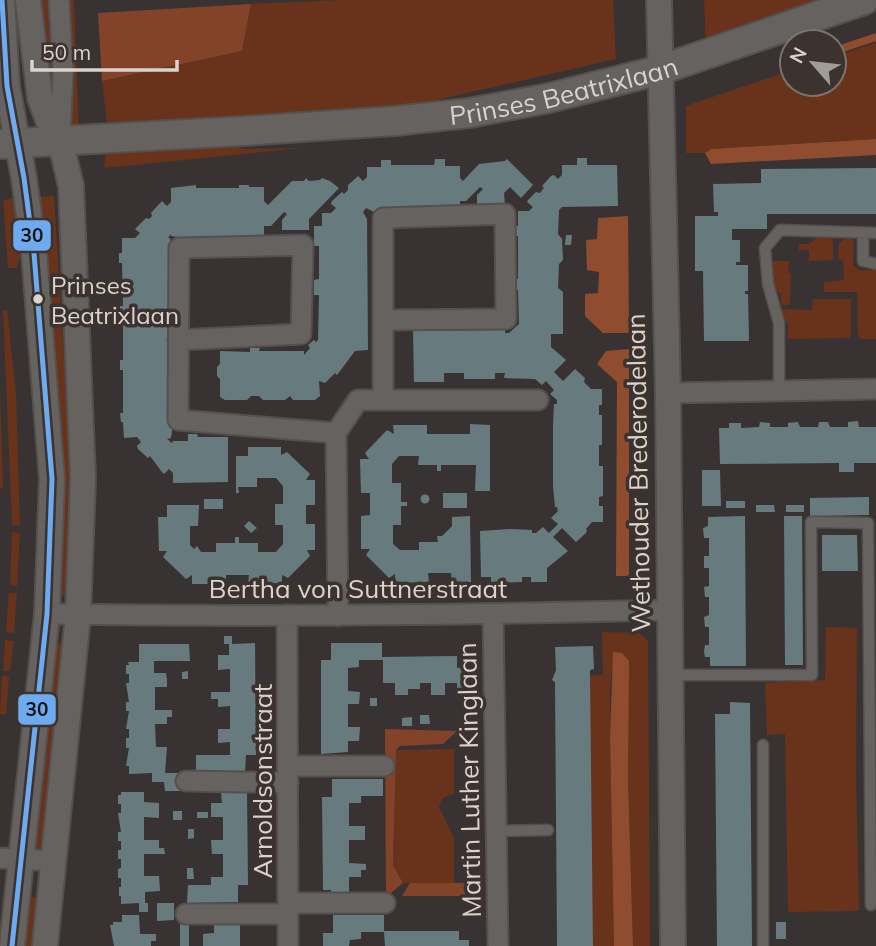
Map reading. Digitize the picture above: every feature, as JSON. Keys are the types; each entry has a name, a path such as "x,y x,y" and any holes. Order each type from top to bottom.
{"main road":[{"name":"Prinses Beatrixlaan","path":"8,143 312,127 469,113 549,98 660,70 864,0"}],"street":[{"path":"2,0 8,143 24,178 34,253 52,479 47,614 11,859 12,946"},
{"path":"28,0 40,98 48,120 60,140"},
{"path":"45,946 78,615 83,479 71,186 60,140 63,71 60,0"},
{"name":"Wethouder Brederodelaan","path":"659,0 667,393 673,946"},
{"path":"383,320 506,319 505,214 383,218 383,320 383,399"},
{"path":"178,340 302,334 303,245 179,248 178,340 178,420 336,433"},
{"path":"667,393 876,388"},
{"path":"338,616 336,433 358,400 538,400"},
{"name":"Bertha von Suttnerstraat","path":"47,614 338,616 669,610"},
{"name":"Martin Luther Kinglaan","path":"493,614 498,946"},
{"name":"Arnoldsonstraat","path":"287,615 288,946"},
{"path":"186,781 384,766"},
{"path":"11,859 55,861"},
{"path":"186,914 385,903"}],"lane":[{"path":"779,390 779,323 768,284 765,248 780,230 876,233"},
{"path":"863,233 863,261 876,264"},
{"path":"670,675 812,675 811,522 868,523 873,673 871,905"},
{"path":"762,746 762,946"},
{"path":"496,831 548,830"}],"shaded area":[{"path":"32,0 49,0 53,105"},
{"path":"63,0 74,0 79,129 72,129 63,121"},
{"path":"342,0 613,0 616,59 406,107 324,116 107,123 102,81 242,51 251,4"},
{"path":"704,0 837,0 706,48"},
{"path":"251,4 242,51 102,81 98,13"},
{"path":"876,33 876,41 848,50 848,42"},
{"path":"876,43 876,139 711,149 705,153 686,153 686,106 778,75 778,98 848,98 848,52"},
{"path":"876,139 876,155 711,164 705,153 711,149"},
{"path":"223,143 244,149 302,148 104,168 106,150"},
{"path":"54,196 71,471 69,593 66,598 62,595 63,521 56,474 37,197"},
{"path":"16,198 22,246 17,268 8,268 3,200"},
{"path":"628,216 629,333 603,333 585,316 585,294 598,293 599,272 587,270 586,240 597,239 598,218"},
{"path":"833,237 833,260 809,261 809,250 799,250 799,244 809,244 816,238"},
{"path":"849,237 854,242 853,265 859,270 876,270 876,339 861,339 858,336 857,292 824,292 824,282 844,280 843,260 838,259 839,242"},
{"path":"773,261 789,261 790,305 781,305 781,294 773,288"},
{"path":"813,299 851,299 849,338 788,339 788,323 780,316 780,309 812,310"},
{"path":"3,310 7,310 16,393 20,525 12,525"},
{"path":"629,349 629,576 616,576 617,382 597,364 606,351"},
{"path":"0,384 3,488 0,488"},
{"path":"12,532 20,533 17,586 10,585"},
{"path":"9,593 17,593 14,633 6,632"},
{"path":"826,627 857,628 859,911 788,912 785,734 767,735 765,683 825,680"},
{"path":"602,632 639,633 648,641 650,946 633,946 628,778 614,652 610,689 610,736 614,946 593,946 590,676 603,675"},
{"path":"5,640 14,641 10,671 3,671"},
{"path":"50,643 64,644 44,845 40,849 33,849"},
{"path":"613,652 622,653 629,661 628,778 633,946 614,946 610,736"},
{"path":"2,676 9,676 6,714 0,714"},
{"path":"385,729 457,731 443,744 400,746 396,750 393,865 403,883 386,897"},
{"path":"454,749 454,794 444,798 439,807 454,838 454,883 403,883 393,865 396,750"},
{"path":"410,883 468,883 470,896 402,896"},
{"path":"24,896 38,898 34,946 19,946"}],"building":[{"path":"577,158 587,158 587,165 617,165 618,206 562,207 559,210 558,234 562,239 563,260 559,264 558,288 563,292 563,334 551,334 551,347 566,360 554,372 563,381 575,369 585,378 584,382 591,389 602,389 602,405 599,405 599,415 602,415 602,445 599,445 599,466 603,466 603,496 599,497 599,506 603,506 603,522 592,522 586,533 576,542 562,528 553,537 568,551 547,568 547,582 531,582 531,577 522,577 522,582 491,583 491,577 481,577 480,531 511,529 532,530 532,533 536,533 543,527 549,533 558,524 551,518 558,511 555,507 553,486 553,425 554,404 557,404 557,400 550,394 554,390 546,381 542,385 535,379 504,378 505,373 495,373 495,379 464,379 464,373 444,373 444,382 414,382 413,330 484,328 505,330 505,333 509,333 519,324 518,290 512,289 511,279 518,279 518,236 511,236 511,226 518,226 518,211 529,211 533,207 528,200 536,192 540,193 544,188 542,186 551,176 554,175 558,179 562,175 562,165 577,165"},
{"path":"435,159 445,159 445,166 460,166 460,178 463,181 479,164 507,159 533,185 521,198 510,187 504,193 505,205 477,205 477,195 483,189 480,187 466,201 460,201 460,208 442,211 374,212 366,208 363,212 367,219 368,350 355,351 337,375 335,373 325,383 319,381 320,396 315,400 293,400 290,396 285,400 263,400 259,396 251,396 247,400 225,400 220,397 217,367 220,364 220,351 250,352 250,348 260,348 259,351 304,351 304,355 310,348 308,345 318,340 319,295 314,295 314,280 319,279 319,246 314,246 314,226 322,226 322,213 331,213 336,208 331,204 332,201 342,192 344,194 348,185 358,176 363,181 367,177 367,167 381,167 381,160 391,160 391,165 434,165"},
{"path":"876,168 876,214 767,214 767,229 732,229 732,240 740,240 740,262 736,262 736,265 748,265 748,291 745,291 745,294 748,294 749,341 704,341 703,271 695,271 695,216 718,216 718,212 714,212 713,184 761,183 761,169"},
{"path":"306,178 309,181 322,178 339,188 309,219 309,230 282,230 282,220 287,214 284,212 271,226 264,226 264,236 178,237 171,234 168,238 171,244 172,361 168,361 168,368 172,368 172,414 168,414 168,421 172,421 172,431 171,438 167,439 172,443 188,441 188,434 197,434 198,437 228,437 228,482 173,483 173,473 169,469 164,474 150,456 148,458 138,449 137,446 141,442 137,437 124,438 120,413 123,413 123,370 120,370 120,360 123,360 123,316 120,316 120,306 123,306 122,263 119,263 122,238 135,238 140,233 135,229 152,216 151,213 162,201 167,206 171,202 171,188 196,185 196,188 239,188 239,185 264,187 264,201 268,205 292,181 304,181"},
{"path":"566,235 572,235 571,245 565,245"},
{"path":"858,421 859,427 876,427 876,463 854,463 854,472 839,472 839,463 720,464 719,428 729,428 729,423 741,423 741,428 759,427 760,422 770,423 770,427 788,427 788,423 798,422 800,427 818,427 819,422 828,422 830,427 848,427 848,422"},
{"path":"470,424 490,425 490,491 475,491 476,465 441,465 441,471 437,471 437,465 418,465 419,456 399,456 392,464 392,483 401,483 401,502 407,502 407,506 401,506 401,525 393,525 393,544 400,550 419,550 419,542 438,542 437,536 442,536 452,526 452,517 470,516 471,582 452,582 451,573 428,573 429,582 395,583 395,574 389,578 366,555 370,549 361,549 361,516 370,515 370,493 361,493 360,459 369,459 365,453 387,430 394,434 393,425 427,425 427,434 470,434"},
{"path":"248,447 281,447 281,455 287,452 310,474 306,480 315,480 315,505 306,505 306,524 315,524 315,550 307,550 310,556 288,578 282,575 282,583 248,584 249,575 226,575 226,584 192,584 192,575 186,579 163,557 167,551 159,551 158,517 167,517 167,505 199,505 198,526 190,526 190,545 194,549 197,546 201,552 216,552 216,543 235,543 235,537 239,537 239,543 258,543 258,552 276,552 283,544 283,525 275,525 275,504 283,504 283,486 276,478 257,478 257,487 238,487 239,493 236,493 236,456 248,456"},
{"path":"702,470 720,470 721,506 702,506"},
{"path":"443,493 467,493 467,508 443,508"},
{"path":"425,495 429,499 425,503 421,499"},
{"path":"869,497 869,515 810,516 810,498"},
{"path":"204,499 223,499 223,509 204,509"},
{"path":"726,501 745,501 745,508 726,508"},
{"path":"756,505 774,505 775,512 756,512"},
{"path":"786,505 804,505 804,512 786,512"},
{"path":"745,516 746,666 710,666 710,657 705,657 704,651 705,645 709,645 709,627 705,627 704,617 709,615 709,597 705,597 704,587 709,586 709,568 704,568 704,556 709,556 709,538 704,538 703,528 708,526 708,517"},
{"path":"784,516 802,516 803,665 785,665"},
{"path":"249,521 257,528 251,533 244,526"},
{"path":"822,535 857,535 858,571 822,571"},
{"path":"224,636 232,636 232,644 255,643 256,755 246,755 245,773 196,773 196,755 230,755 230,742 218,743 218,729 230,729 230,706 218,707 218,699 211,699 211,692 230,692 230,669 218,670 218,655 229,655 229,644 224,644"},
{"path":"331,643 382,643 382,657 457,656 457,668 466,667 467,689 457,689 457,683 445,683 445,695 431,695 431,683 420,683 420,689 408,689 408,695 395,695 395,683 383,683 383,660 359,660 359,667 348,668 348,691 360,692 359,704 348,704 348,727 360,727 359,741 348,741 348,752 321,754 321,660 331,660"},
{"path":"139,644 189,644 190,661 154,661 154,673 166,673 167,680 167,687 155,687 155,710 172,710 172,717 167,717 167,724 155,724 156,747 167,747 165,773 182,773 182,791 165,791 164,782 152,782 152,773 129,774 129,766 126,766 129,711 126,711 126,702 129,702 126,683 129,683 129,674 126,674 126,665 129,665 128,662 139,662"},
{"path":"593,646 594,669 590,670 593,946 557,946 555,682 552,680 556,670 555,647"},
{"path":"188,671 188,679 182,679 182,672"},
{"path":"370,698 377,698 377,706 370,706"},
{"path":"730,702 750,703 752,946 717,946 715,714 730,714"},
{"path":"420,715 429,715 430,724 420,724"},
{"path":"412,717 412,726 402,726 402,718"},
{"path":"332,779 383,779 383,796 361,796 361,803 349,803 349,826 365,826 365,840 349,840 349,863 366,864 366,870 361,870 361,877 349,877 349,897 332,897 331,890 323,890 322,797 332,797"},
{"path":"247,791 248,885 238,885 238,902 187,903 188,885 211,885 211,877 223,877 223,854 212,854 211,840 223,840 223,817 211,817 211,803 222,803 221,792"},
{"path":"121,792 144,792 144,802 159,803 159,818 144,817 144,840 159,840 159,848 164,848 165,854 144,854 144,876 159,876 160,891 145,892 148,912 139,912 139,903 121,904 119,896 121,878 118,878 118,869 121,868 121,859 118,859 118,850 121,850 121,841 118,841 118,832 121,832 118,813 121,813 121,804 118,804 118,795 121,795"},
{"path":"173,811 182,811 182,820 173,820"},
{"path":"197,812 208,812 208,818 197,818"},
{"path":"188,829 194,829 194,838 188,839"},
{"path":"187,868 193,868 194,879 187,879"},
{"path":"157,903 174,903 174,920 157,921"},
{"path":"122,915 139,915 140,934 156,934 156,941 151,941 151,946 114,946 110,925 113,925 113,922 122,922"},
{"path":"333,915 384,915 384,931 459,931 459,940 469,940 469,946 385,946 384,932 361,932 361,939 350,940 349,946 323,946 323,933 333,933"},
{"path":"180,921 189,921 189,946 180,946"},
{"path":"214,921 240,921 240,946 203,946 203,934 214,933"},
{"path":"776,922 786,922 786,939 776,939"}],"transit line":[{"name":"30","path":"2,0 7,86 34,253 52,479 47,614 12,946"}],"place":[{"name":"Prinses Beatrixlaan","path":"38,299"}]}
